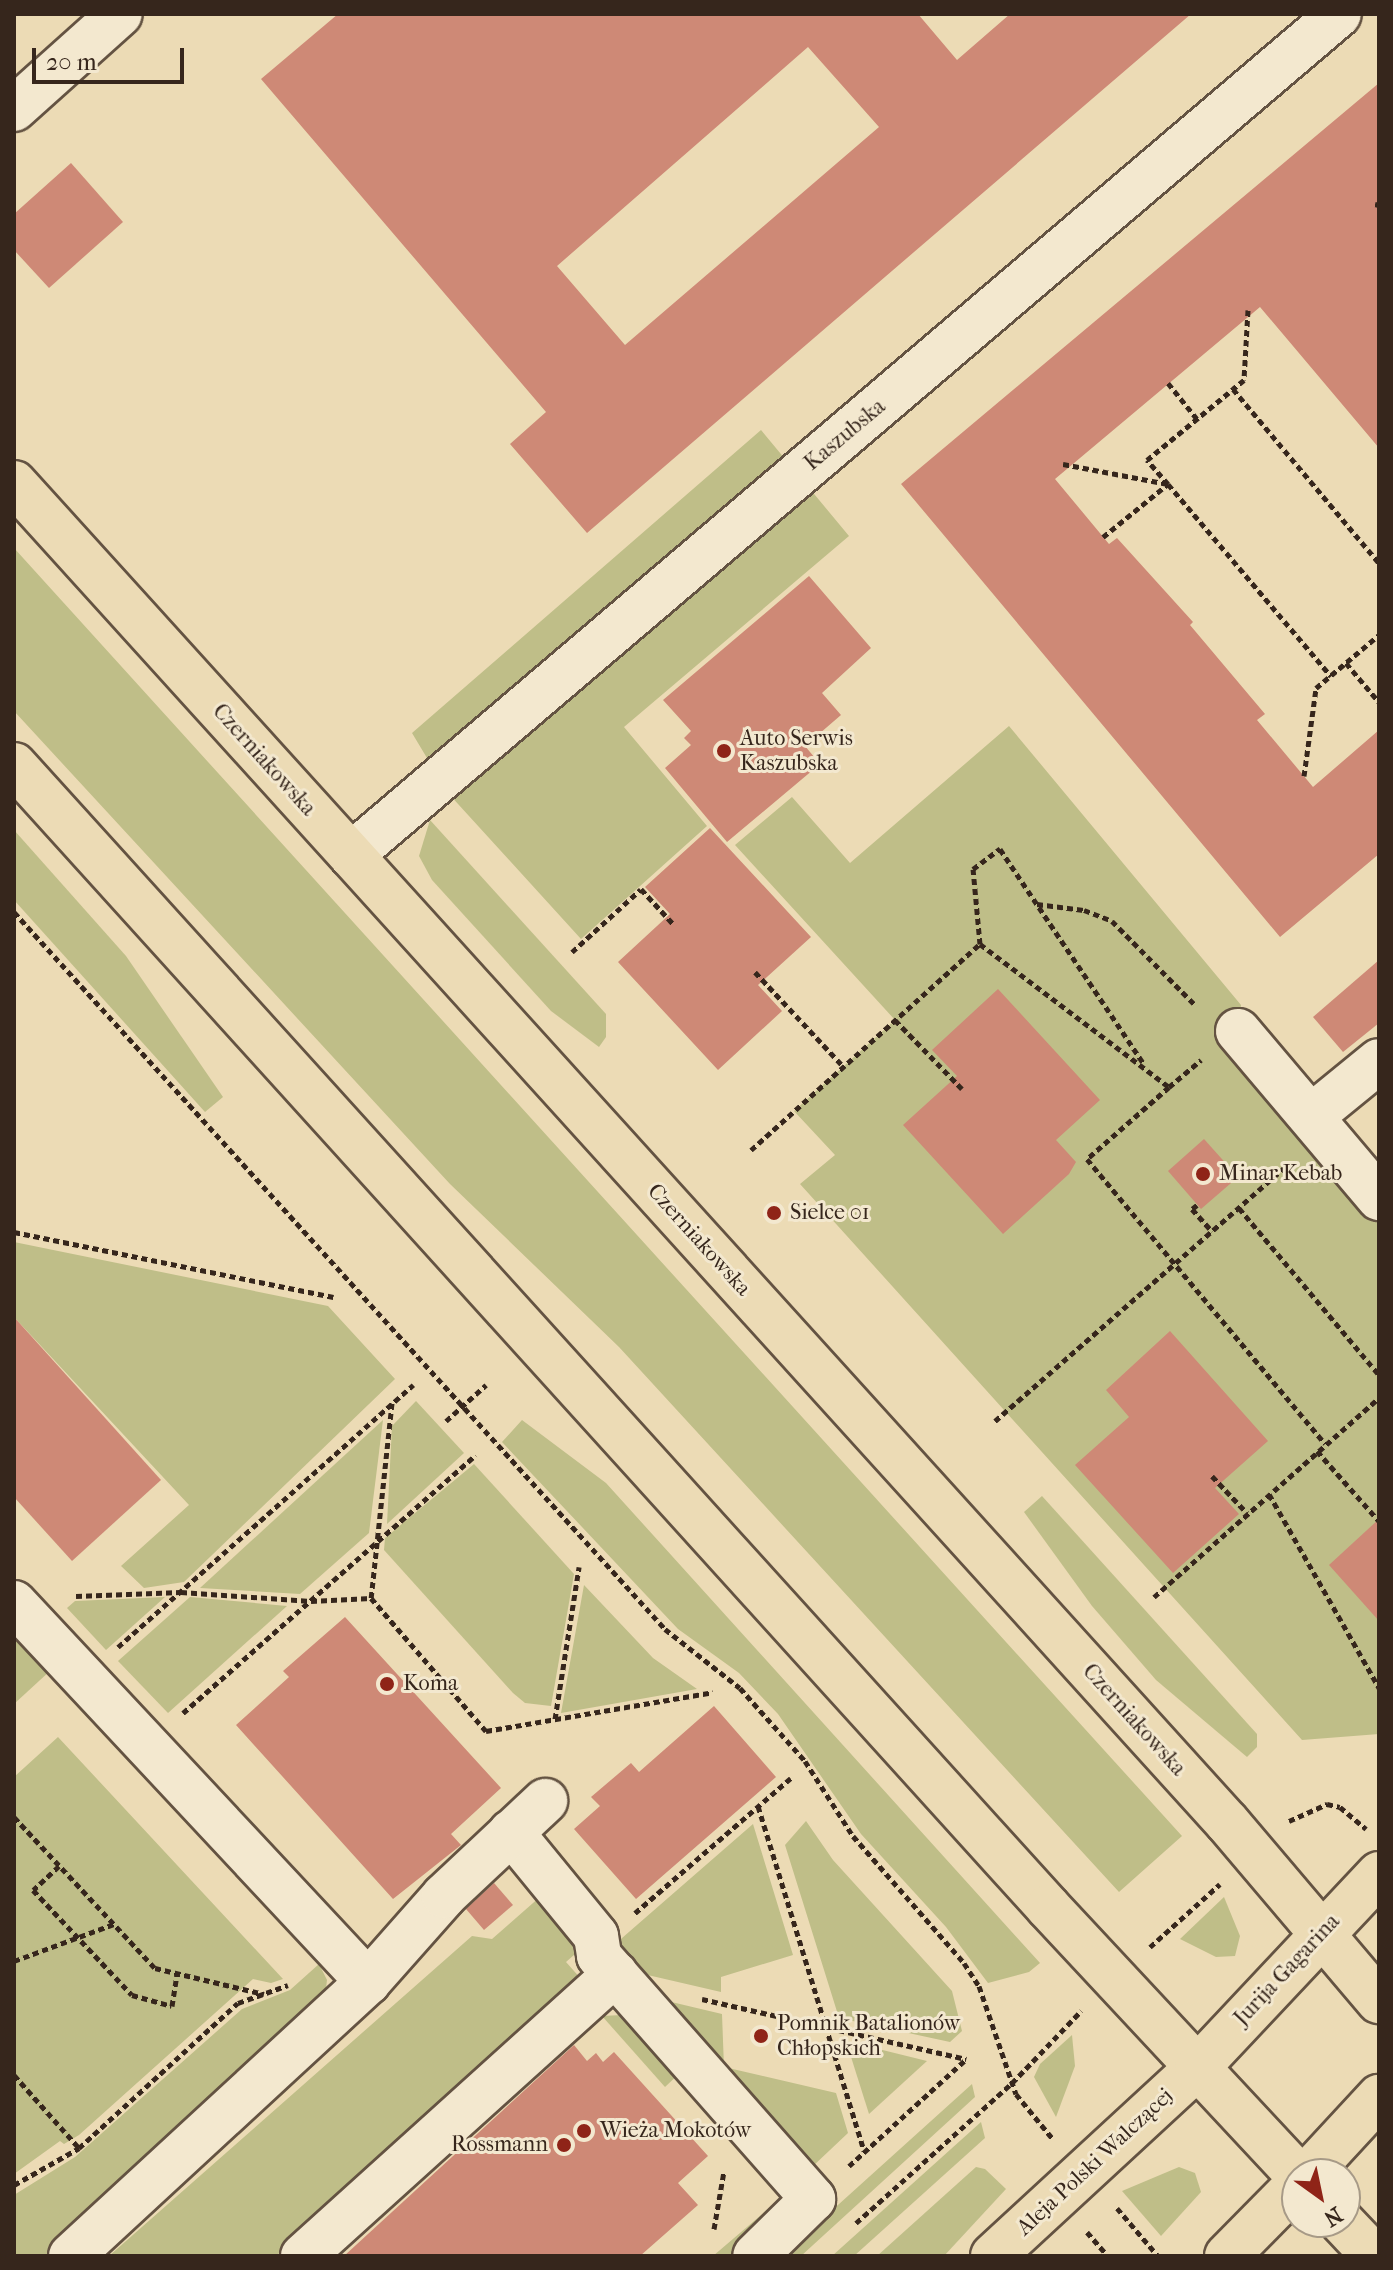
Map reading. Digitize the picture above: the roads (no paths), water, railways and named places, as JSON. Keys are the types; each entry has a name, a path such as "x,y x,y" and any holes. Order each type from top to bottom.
{"main road":[{"name":"Czerniakowska","path":"14,483 1322,1931 1379,2001"},
{"path":"14,765 1282,2158"},
{"name":"Jurija Gagarina","path":"1197,2068 1322,1931 1379,1874"},
{"name":"Aleja Polski Walczącej","path":"993,2256 1197,2068"},
{"path":"1323,2158 1379,2097"},
{"path":"1227,2256 1281,2201"},
{"path":"1357,2238 1374,2256"}],"street":[{"path":"14,109 120,14"},
{"name":"Kaszubska","path":"351,855 1339,14"},
{"path":"1238,1031 1320,1124 1379,1198"},
{"path":"1320,1124 1379,1061"},
{"path":"14,1603 368,1982"},
{"path":"71,2256 368,1982 444,1896 545,1801"},
{"path":"511,1832 596,1936 606,1960 813,2199 755,2256"},
{"path":"303,2256 606,1960"}],"place":[{"name":"Auto Serwis Kaszubska","path":"724,751"},
{"name":"Minar Kebab","path":"1203,1174"},
{"name":"Sielce 01","path":"774,1213"},
{"name":"Koma","path":"387,1684"},
{"name":"Pomnik Batalionów Chłopskich","path":"761,2036"},
{"name":"Wieża Mokotów","path":"584,2131"},
{"name":"Rossmann","path":"564,2145"}]}
